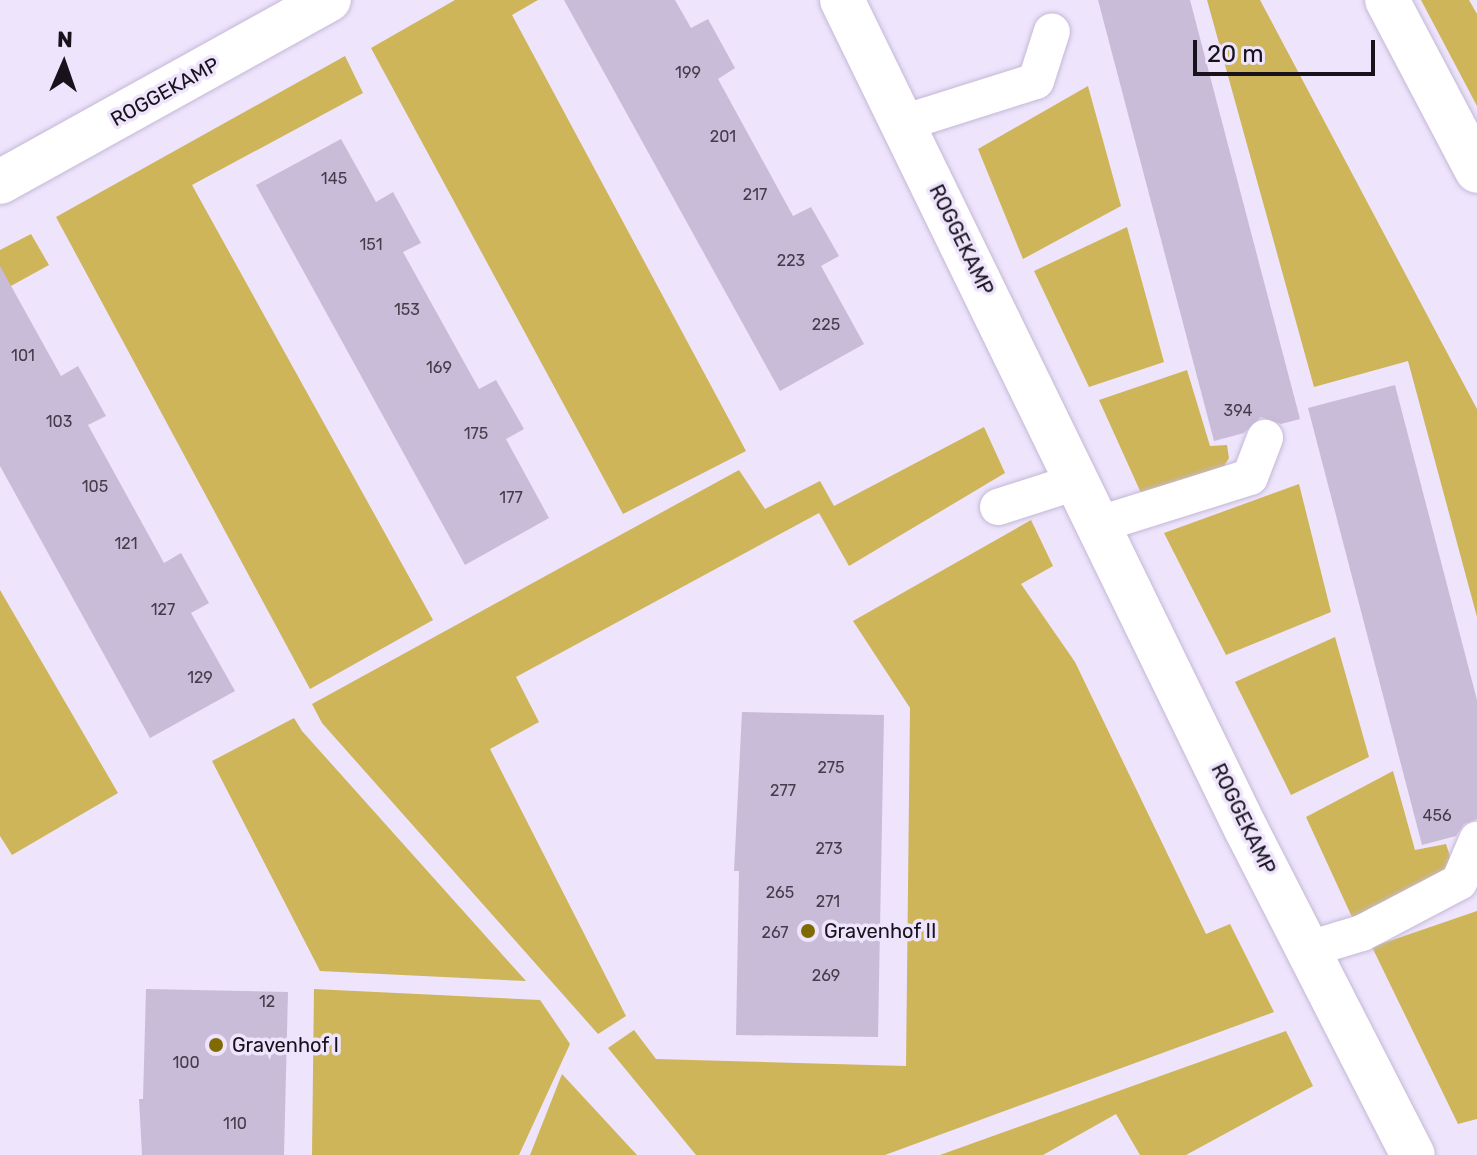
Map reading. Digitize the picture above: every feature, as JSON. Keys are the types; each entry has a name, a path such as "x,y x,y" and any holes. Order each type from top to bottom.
{"street":[{"name":"ROGGEKAMP","path":"0,182 329,0"},
{"name":"ROGGEKAMP","path":"842,0 1413,1155"},
{"path":"1387,0 1477,171"}],"lane":[{"path":"903,123 1036,81 1052,31"},
{"path":"1100,524 1250,477 1265,438"},
{"path":"998,507 1079,481"},
{"path":"1309,949 1362,933 1459,882 1477,840"}],"shaded area":[{"path":"455,0 538,0 512,15 746,451 623,514 371,48"},
{"path":"1207,0 1260,0 1477,409 1477,617 1408,361 1314,387"},
{"path":"1421,0 1469,0 1477,14 1477,106"},
{"path":"345,56 363,93 192,185 433,620 310,689 56,217"},
{"path":"1088,86 1121,206 1023,259 978,149"},
{"path":"1127,227 1164,362 1089,387 1034,271"},
{"path":"31,234 49,265 0,292 0,250"},
{"path":"1187,370 1210,446 1227,445 1229,458 1218,476 1141,493 1099,400"},
{"path":"984,427 1005,473 849,566 819,513 516,677 539,722 490,749 626,1016 598,1034 322,723 312,704 739,470 765,509 820,481 834,506"},
{"path":"1299,484 1331,612 1226,655 1164,533"},
{"path":"1031,520 1053,566 1021,584 1075,662 1206,934 1230,924 1274,1012 885,1155 696,1155 608,1048 634,1030 656,1059 906,1066 910,708 853,621"},
{"path":"0,590 118,793 12,855 0,836"},
{"path":"1335,637 1369,757 1291,795 1235,682"},
{"path":"294,718 302,731 526,981 320,971 212,761"},
{"path":"1393,771 1415,850 1446,844 1451,859 1443,877 1357,928 1306,817"},
{"path":"1477,911 1477,1119 1458,1124 1372,947"},
{"path":"314,989 540,1000 570,1044 519,1155 312,1155"},
{"path":"1286,1031 1313,1086 1186,1155 1140,1155 1116,1114 1043,1155 940,1155"},
{"path":"562,1074 637,1155 530,1155"}],"building":[{"path":"564,0 675,0 691,28 708,19 735,68 718,79 793,216 811,207 839,256 821,266 864,344 780,391"},
{"path":"1098,0 1190,0 1300,419 1281,424 1261,417 1244,433 1214,441"},
{"path":"341,139 376,202 393,192 421,243 403,252 479,389 496,380 524,429 506,439 549,518 465,565 256,185"},
{"path":"0,266 61,376 78,366 106,416 88,425 164,563 181,553 209,603 191,613 235,691 150,738 0,466"},
{"path":"1395,385 1477,700 1477,819 1464,824 1456,836 1422,845 1308,408"},
{"name":"Gravenhof II","path":"742,712 884,715 878,1037 736,1035 739,871 734,871"},
{"name":"Gravenhof I","path":"146,989 288,992 284,1155 142,1155 139,1099 143,1099"}],"place":[{"name":"Gravenhof II","path":"808,931"},
{"name":"Gravenhof I","path":"216,1045"}]}
